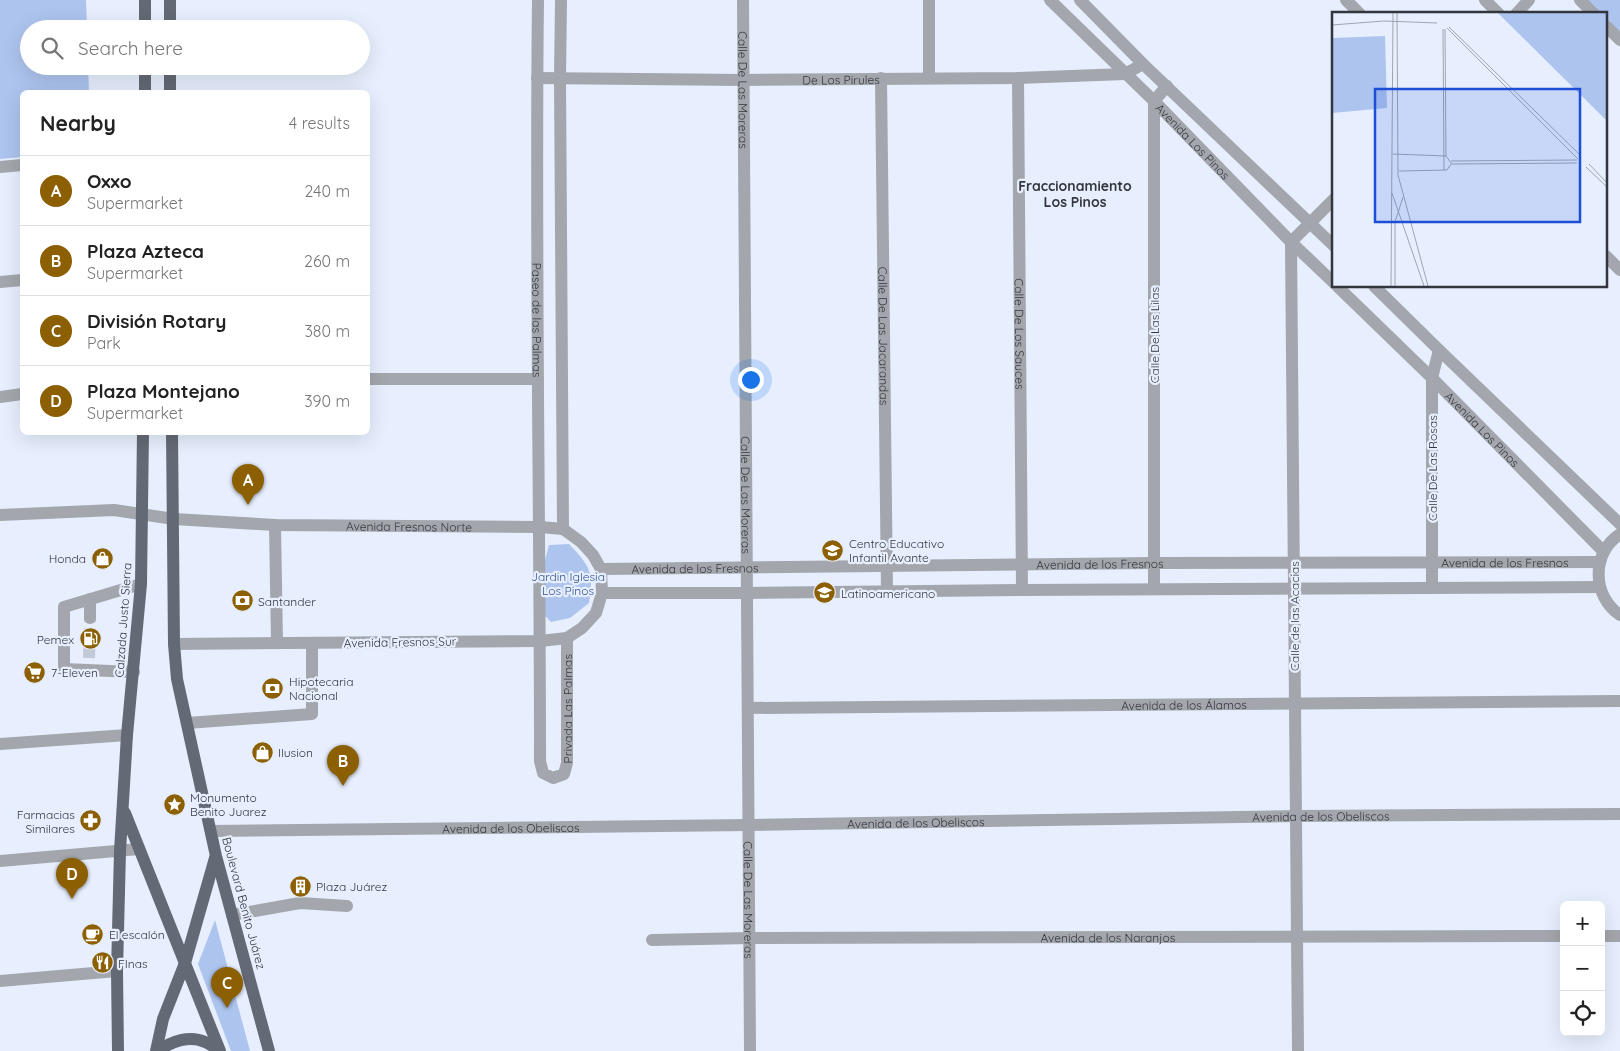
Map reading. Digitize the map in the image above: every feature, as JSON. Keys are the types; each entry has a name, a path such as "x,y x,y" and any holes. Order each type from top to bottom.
{"main road":[{"path":"145,0 145,20"},
{"path":"170,0 170,20"},
{"path":"145,75 145,90"},
{"path":"170,75 170,90"},
{"name":"Calzada Justo Sierra","path":"118,1051 117,971 120,851 127,735 141,584 142,435"},
{"path":"172,435 174,644"},
{"name":"Boulevard Benito Juárez","path":"174,644 176,678 216,856 268,1051"},
{"path":"123,808 220,1051"},
{"path":"157,1051 163,1019 185,964 216,856"},
{"path":"157,1051 168,1044 188,1039 205,1041 220,1051"}],"street":[{"name":"Paseo de las Palmas","path":"538,0 540,641"},
{"name":"Paseo de las Palmas","path":"561,0 563,529"},
{"name":"Calle De Las Moreras","path":"743,0 742,80 750,1051"},
{"path":"929,0 929,78"},
{"name":"Avenida Los Pinos","path":"1050,0 1154,101 1332,282"},
{"name":"Avenida Los Pinos","path":"1080,0 1143,64 1332,244"},
{"path":"1346,0 1358,12"},
{"path":"1485,0 1497,12"},
{"path":"1518,12 1529,0"},
{"path":"1580,0 1592,12"},
{"path":"1608,28 1620,40"},
{"name":"De Los Pirules","path":"537,78 742,80 1018,78 1125,74 1143,64"},
{"name":"Calle De Las Jacarandas","path":"881,78 887,592"},
{"name":"Calle De Los Sauces","path":"1018,78 1022,590"},
{"path":"1154,101 1167,86"},
{"name":"Calle De Las Lilas","path":"1154,101 1154,589"},
{"path":"0,167 20,165"},
{"path":"1291,242 1332,201"},
{"name":"Calle de las Acacias","path":"1291,242 1298,1051"},
{"path":"1608,258 1620,270"},
{"path":"0,282 20,280"},
{"name":"Avenida Los Pinos","path":"1339,288 1432,378 1602,557"},
{"name":"Avenida Los Pinos","path":"1376,288 1620,524"},
{"name":"Calle De Las Rosas","path":"1432,587 1432,378 1438,350"},
{"path":"370,379 538,379"},
{"path":"0,396 20,394"},
{"name":"Avenida Fresnos Norte","path":"0,515 114,510 174,519 275,525 540,527 563,529"},
{"path":"275,525 277,643"},
{"path":"563,529 581,542 593,555 601,569 602,593 596,613 582,628 567,638"},
{"path":"1620,534 1610,543 1602,557 1598,574 1599,586 1605,600 1620,615"},
{"name":"Avenida de los Fresnos","path":"601,569 1432,562 1602,557"},
{"path":"134,672 89,664 64,669 64,607 141,584"},
{"name":"Avenida de los Fresnos","path":"602,593 1599,586"},
{"path":"90,599 90,618"},
{"name":"Avenida Fresnos Sur","path":"174,644 540,641 567,638"},
{"name":"Privada Las Palmas","path":"540,641 540,761 544,773 553,778 564,774 567,763 567,638"},
{"path":"187,723 312,714 312,643"},
{"name":"Avenida de los Álamos","path":"748,708 1620,700"},
{"path":"0,744 127,735"},
{"name":"Avenida de los Obeliscos","path":"211,831 1296,816 1620,814"},
{"path":"0,861 138,849"},
{"path":"232,915 300,903 347,906"},
{"name":"Avenida de los Naranjos","path":"652,940 750,938 1560,936"},
{"path":"1605,936 1620,936"},
{"path":"0,981 117,971"}],"green space":[{"path":"0,0 86,0 87,20 20,20 20,75 88,75 89,90 20,90 20,157 0,159"},
{"path":"1580,0 1620,0 1620,40 1608,28 1608,12 1592,12"},
{"name":"Jardin Iglesia Los Pinos","path":"569,544 582,558 589,570 591,584 589,603 570,618 551,622 544,615 544,564 549,545"},
{"path":"215,920 250,1051 231,1051 198,964"}],"tunnel":[{"path":"89,658 90,618"}],"place":[{"name":"Oxxo","path":"248,505"},
{"name":"Centro Educativo Infantil Avante","path":"833,550"},
{"name":"Honda","path":"102,558"},
{"name":"Latinoamericano","path":"825,593"},
{"name":"Santander","path":"242,601"},
{"name":"Pemex","path":"90,639"},
{"name":"7-Eleven","path":"35,672"},
{"name":"Hipotecaria Nacional","path":"273,688"},
{"name":"Ilusion","path":"262,752"},
{"name":"Plaza Azteca","path":"343,786"},
{"name":"Monumento Benito Juarez","path":"174,804"},
{"name":"Farmacias Similares","path":"91,821"},
{"name":"Plaza Juárez","path":"300,886"},
{"name":"Plaza Montejano","path":"72,899"},
{"name":"El escalón","path":"93,934"},
{"name":"FInas","path":"102,963"},
{"name":"División Rotary","path":"227,1008"}],"district":[{"name":"Fraccionamiento Los Pinos","path":"1075,194"}]}
